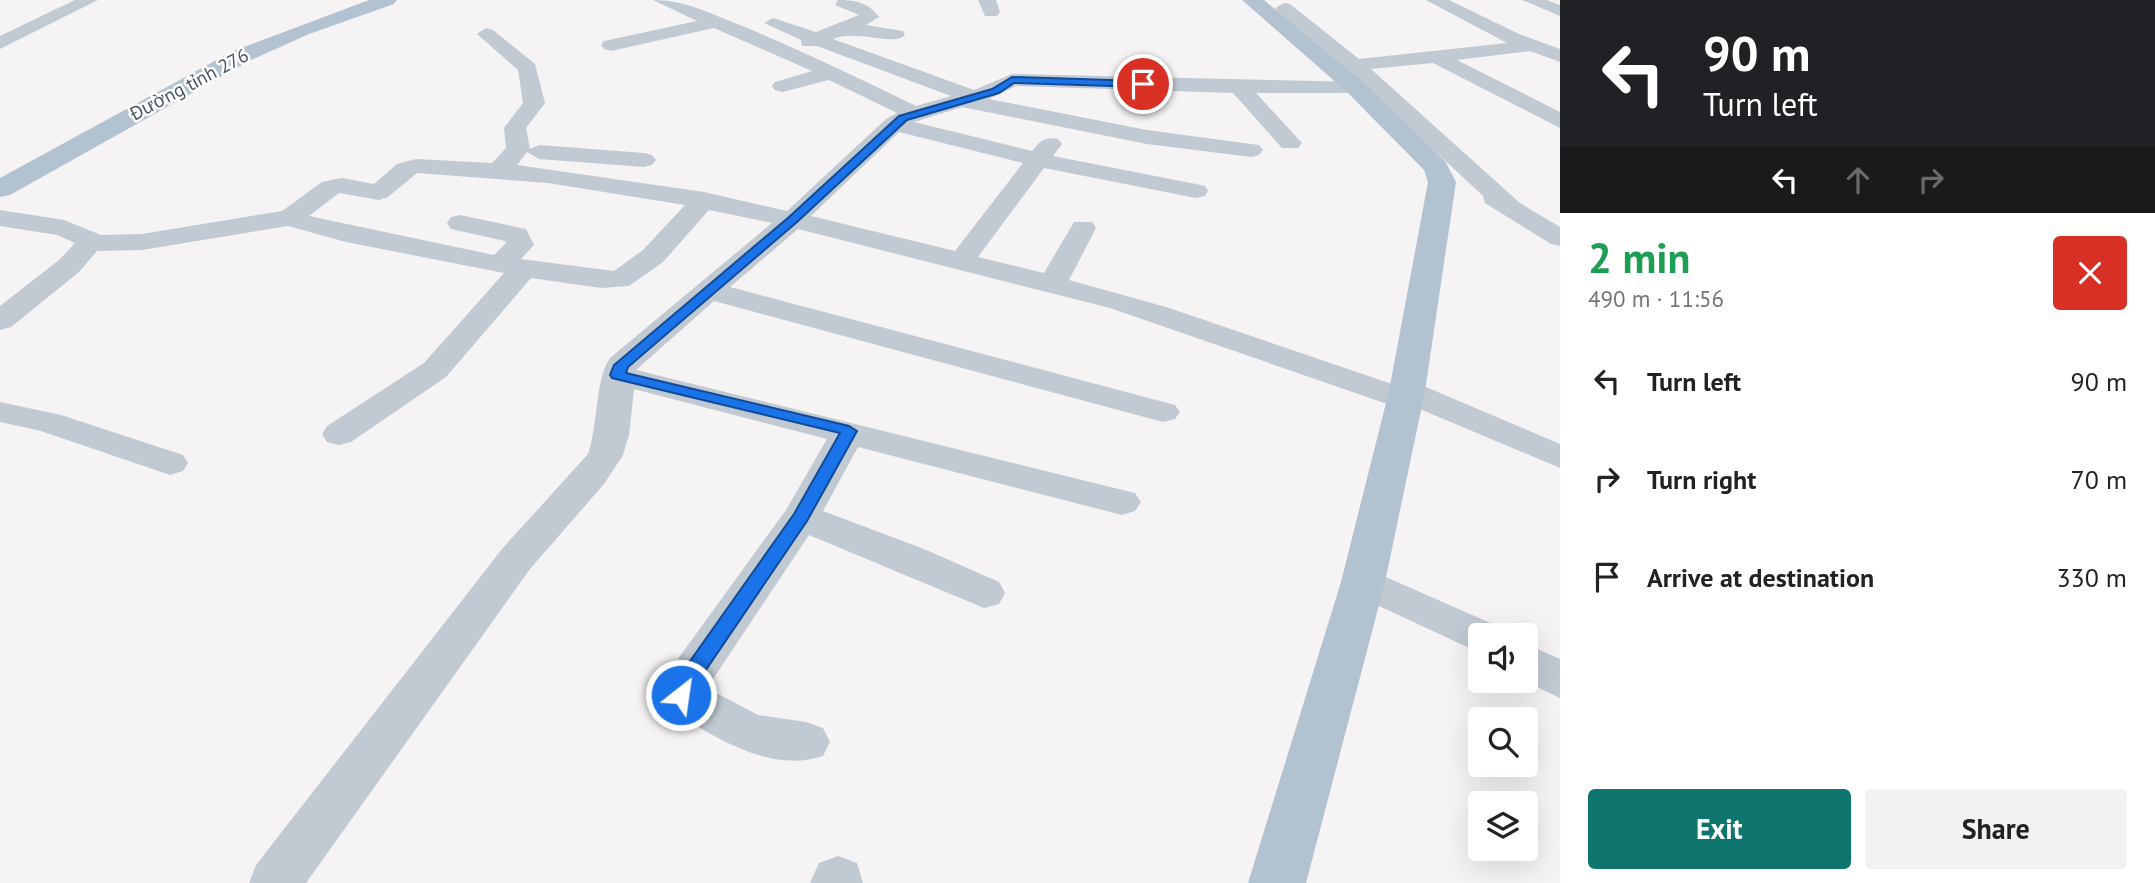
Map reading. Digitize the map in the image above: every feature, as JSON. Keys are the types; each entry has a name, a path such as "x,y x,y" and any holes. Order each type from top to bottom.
{"main road":[{"name":"Đường tỉnh 276","path":"0,189 241,56 296,32 387,0"},
{"path":"1268,4 1347,73 1436,167 1442,182 1406,395 1363,582 1277,883"}],"street":[{"path":"0,43 89,0"},
{"path":"662,0 786,51 830,73 904,119 1038,160 1196,191"},
{"path":"786,51 849,28 870,16 863,9 844,5 848,0"},
{"path":"1435,0 1516,44 1560,56"},
{"path":"1531,0 1560,11"},
{"path":"758,17 967,99 1068,122 1205,146 1251,150"},
{"path":"611,46 716,22"},
{"path":"849,28 896,35"},
{"path":"486,34 528,68 534,103 513,128 512,134 518,149"},
{"path":"275,883 516,559 591,476 605,455 612,435 618,375 629,356 711,291 904,119 995,91 1012,80 1239,87 1347,73 1560,34"},
{"path":"1516,44 1533,69"},
{"path":"1437,57 1560,121"},
{"path":"782,86 830,73"},
{"path":"1347,73 1514,211"},
{"path":"961,261 1068,122 1076,116 1095,83"},
{"path":"1239,87 1290,143"},
{"path":"518,149 573,157 644,160"},
{"path":"498,171 518,149"},
{"path":"1426,156 1560,238"},
{"path":"290,218 331,187 342,185 379,192 411,167 498,171 704,200 793,219 1052,284 1227,336 1406,395 1560,457"},
{"path":"0,321 69,266 90,242 142,242 290,218 512,267 613,281 648,260 704,200"},
{"path":"0,218 64,228 87,237 90,242"},
{"path":"245,251 262,223"},
{"path":"339,434 400,396 435,370 512,267 520,244 517,235 460,223"},
{"path":"1052,284 1083,228"},
{"path":"711,291 1163,412"},
{"path":"618,375 849,431 1122,502"},
{"path":"0,412 50,422 170,463"},
{"path":"806,742 750,734 681,695 683,687 801,517 849,431"},
{"path":"801,517 910,559 984,593"},
{"path":"1363,582 1468,631"},
{"path":"1538,668 1560,680"}],"route":[{"path":"681,695 683,687 801,517 849,431 618,375 621,365 711,291 903,118 995,91 1012,80 1143,84"}]}
